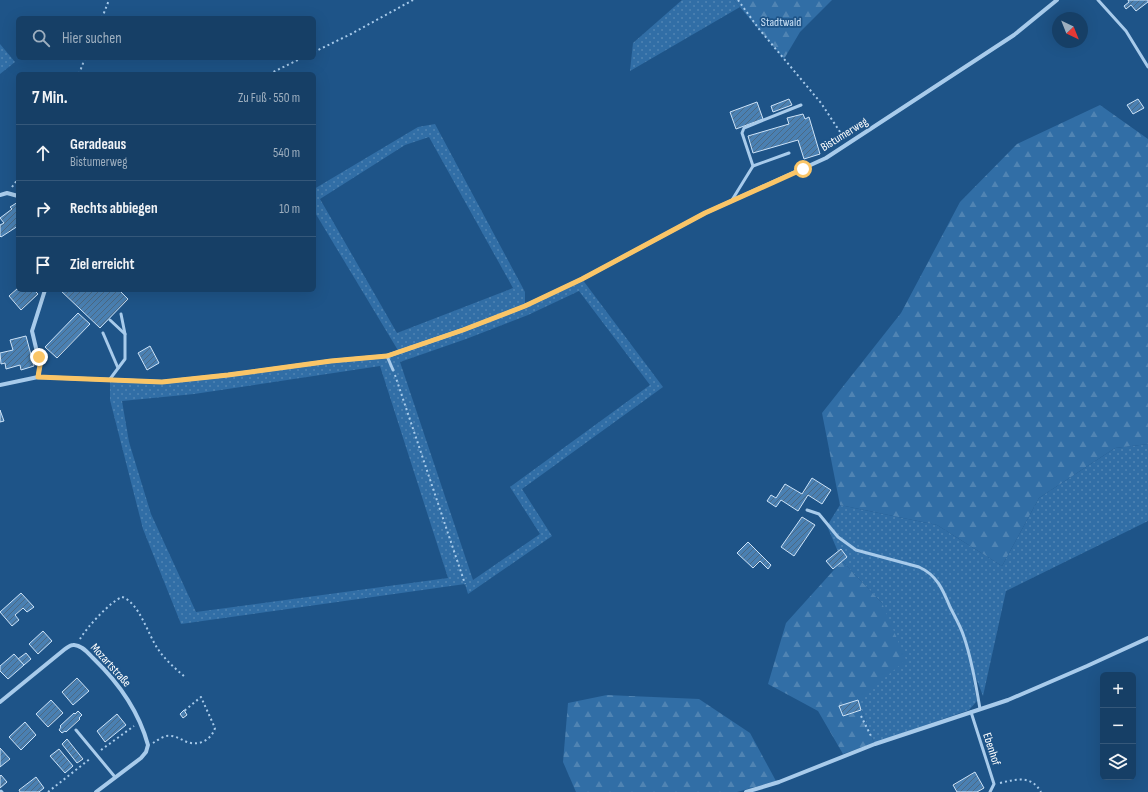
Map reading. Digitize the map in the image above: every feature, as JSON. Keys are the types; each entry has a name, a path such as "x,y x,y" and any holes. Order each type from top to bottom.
{"street":[{"name":"Bistumerweg","path":"0,385 38,377 162,382 178,381 331,361 387,356 463,330 525,306 582,279 705,213 826,158 1014,35 1057,0"},
{"path":"0,195 7,193 16,195"},
{"path":"38,377 40,365 32,331 44,292"},
{"path":"746,792 779,782 875,744 1008,700 1148,638"},
{"name":"Mozartstraße","path":"0,702 65,649 72,645 78,646 99,664 124,694 139,722 148,745"},
{"path":"96,792 141,758 146,752 148,745"}],"lane":[{"path":"1098,0 1126,31 1148,67"},
{"path":"753,166 742,133 744,128 802,105"},
{"path":"732,202 753,166 789,153"},
{"path":"110,379 125,359 125,334 121,314"},
{"path":"110,320 125,334"},
{"path":"102,333 118,368"},
{"path":"387,356 393,370"},
{"path":"807,510 819,514 838,537 856,550 919,567 936,578 964,637 974,676 980,709"},
{"name":"Ebenhof","path":"971,712 994,784 990,792"},
{"path":"76,730 114,777"}],"path":[{"path":"103,16 109,0"},
{"path":"316,51 351,34 412,0"},
{"path":"738,0 759,29 821,103 848,144"},
{"path":"80,72 84,60"},
{"path":"273,72 298,60"},
{"path":"7,193 16,182"},
{"path":"393,370 465,584"},
{"path":"78,646 83,634 116,599 122,597 127,598 138,612 158,651 186,678"},
{"path":"148,745 166,736 171,736 192,744 200,743 210,737 215,728 201,697 184,711"},
{"path":"861,716 875,744"},
{"path":"994,784 1021,779 1036,784 1041,792"}],"green space":[{"path":"682,0 734,0 740,7 630,71 633,43"},
{"name":"Stadtwald","path":"734,0 832,0 800,32 784,59"},
{"path":"0,44 15,62 0,74"},
{"path":"1100,105 1148,139 1148,444 1115,448 1039,498 1002,566 937,525 840,505 822,413 901,313 960,202 1017,144"},
{"path":"435,124 525,292 525,306 582,279 663,387 522,489 552,536 468,594 465,584 181,624 143,529 110,400 110,379 162,382 387,356 399,352 316,214 316,188 418,127","holes":["429,137 513,288 397,333 320,199 405,145","579,291 650,385 510,487 540,534 473,580 400,362 528,315","380,366 448,578 196,612 151,514 129,442 122,401 194,394"]},
{"path":"1148,444 1148,521 1006,591 983,696 973,670 972,675 977,701 969,710 874,743 858,700 882,603 842,561 827,526 840,505 937,525 1002,566 1039,498 1115,448"},
{"path":"842,561 882,603 906,660 858,700 874,743 843,754 818,711 768,684 786,623"},
{"path":"607,695 699,699 750,733 776,781 737,792 576,792 563,762 568,703"}],"building":[{"path":"1128,0 1148,0 1148,2 1136,11 1131,5 1126,9 1124,6 1129,2"},
{"path":"789,99 792,105 773,112 771,106"},
{"path":"1138,99 1144,108 1133,114 1127,105"},
{"path":"757,102 763,119 736,129 730,112"},
{"path":"803,114 805,119 809,117 820,154 804,159 798,140 753,153 748,136 789,124 787,118"},
{"path":"16,203 16,227 1,237 0,225 4,223 0,218 12,209 10,207"},
{"path":"16,290 16,292 36,292 38,294 21,310 9,296"},
{"path":"62,292 121,292 128,299 100,328"},
{"path":"78,313 90,324 57,358 45,347"},
{"path":"26,336 34,366 21,370 20,365 6,369 5,363 1,364 0,353 13,350 10,340"},
{"path":"150,346 159,363 147,370 138,353"},
{"path":"0,410 4,421 0,422"},
{"path":"812,478 831,490 822,504 808,495 798,511 781,500 776,507 767,501 771,495 776,498 785,484 802,494"},
{"path":"802,517 815,525 794,556 781,547"},
{"path":"748,542 771,565 768,569 760,561 753,568 737,553"},
{"path":"841,549 847,557 833,569 826,561"},
{"path":"21,593 34,607 27,612 23,608 15,615 19,620 12,626 0,612"},
{"path":"43,631 52,641 38,654 29,644"},
{"path":"26,653 31,659 24,665 18,659"},
{"path":"14,654 24,665 8,679 0,671 0,666"},
{"path":"77,678 89,691 73,705 62,692"},
{"path":"51,700 63,713 48,727 36,714"},
{"path":"858,700 861,710 843,716 839,706"},
{"path":"184,710 187,715 183,718 180,714"},
{"path":"78,711 82,715 79,718 80,719 66,732 65,731 62,733 59,730 61,727 60,726"},
{"path":"117,714 126,725 105,742 97,731"},
{"path":"25,722 36,735 21,750 9,737"},
{"path":"67,739 83,759 77,763 62,744"},
{"path":"0,748 10,759 0,767"},
{"path":"59,749 73,766 65,773 50,756"},
{"path":"975,772 984,788 977,792 957,792 953,785"},
{"path":"1,775 7,782 0,788 0,776"},
{"path":"36,777 44,788 39,792 20,792 19,790"}],"route":[{"path":"39,357 40,371 38,377 162,382 279,369 331,361 387,356 463,330 525,306 582,279 705,213 803,169"}]}
